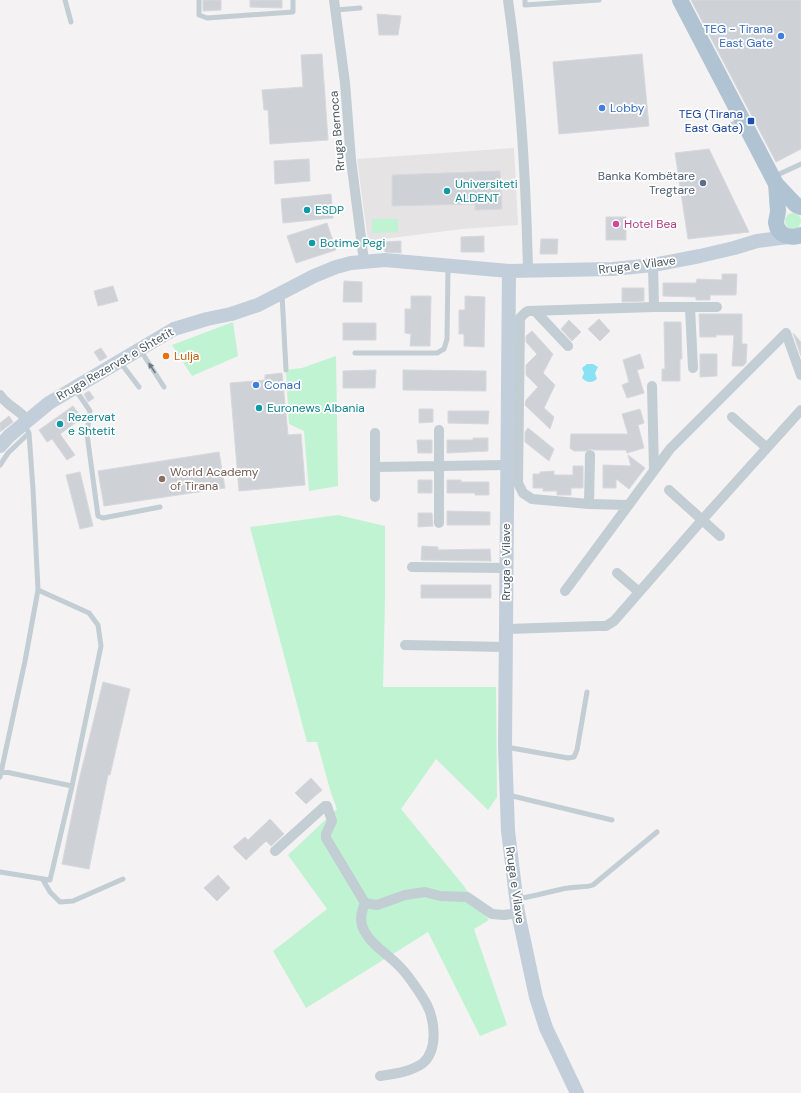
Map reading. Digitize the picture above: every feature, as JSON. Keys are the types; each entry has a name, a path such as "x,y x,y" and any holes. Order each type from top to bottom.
{"main road":[{"path":"680,0 774,181 799,206"},
{"path":"774,181 777,216 776,223 780,232 798,236"},
{"path":"777,216 786,206 799,206"}],"street":[{"path":"508,0 522,137 527,220 528,271"},
{"name":"Rruga Bernoca","path":"335,5 346,83 351,160 364,261"},
{"name":"Rruga e Vilave","path":"757,241 769,229 777,216"},
{"name":"Rruga e Vilave","path":"578,1093 546,1028 541,1013 517,906 509,845 504,746 509,271 613,270 653,265 706,255 757,241 798,236"},
{"name":"Rruga Rezervat e Shtetit","path":"28,428 49,403 174,329 206,319 231,314 258,305 314,276 336,267 364,261 385,260 448,264 509,271"},
{"path":"653,265 654,307"},
{"path":"628,505 589,504 532,499 523,493 518,482 520,318 525,313 535,311 654,307 717,307"},
{"path":"690,308 693,368"},
{"path":"535,311 568,346"},
{"path":"565,591 670,448 786,333 801,375"},
{"path":"652,386 654,470"},
{"path":"0,395 8,405 22,414 28,428 9,436 0,446"},
{"path":"505,629 606,626 614,622 702,520 801,410"},
{"path":"732,417 768,448"},
{"path":"439,430 439,523"},
{"path":"375,433 375,497"},
{"path":"589,504 590,455"},
{"path":"375,467 507,465"},
{"path":"669,490 720,536"},
{"path":"506,496 523,493"},
{"path":"412,567 506,568"},
{"path":"618,573 639,592"},
{"path":"405,645 505,647"},
{"path":"275,851 324,806 327,806 332,821 326,834 326,838 365,903 377,905 405,894 425,892 440,896 467,897 492,914 504,915 517,906"},
{"path":"365,903 361,911 364,931 370,939 402,968 427,1005 432,1020 434,1034 431,1051 423,1062 413,1068 394,1074 380,1076"}],"lane":[{"path":"65,0 71,22"},
{"path":"199,0 199,15 207,18 293,12 293,0"},
{"path":"524,0 525,5 599,0"},
{"path":"335,5 360,8"},
{"path":"726,127 743,120"},
{"path":"774,181 801,164"},
{"path":"355,353 437,353 444,349 448,339 448,264"},
{"path":"282,293 286,370"},
{"path":"140,350 164,387"},
{"path":"119,361 139,387"},
{"path":"75,388 90,411 87,434 98,516 103,518 160,507"},
{"path":"0,777 25,661 38,590 33,489 28,428"},
{"name":"Rruga Rezervat e Shtetit","path":"0,465 8,452 28,428"},
{"path":"0,872 50,880 72,786 101,646 98,625 89,613 38,590"},
{"path":"504,746 568,758 574,757 577,750 587,692"},
{"path":"1,771 72,786"},
{"path":"507,795 612,820"},
{"path":"517,906 540,895 568,888 593,885 657,832"},
{"path":"43,880 50,892 60,902 73,901 123,879"}],"shaded area":[{"path":"514,148 518,225 462,229 368,241 357,159"}],"green space":[{"path":"793,213 799,215 801,221 799,227 793,229 787,227 785,221 787,215"},
{"path":"372,219 398,219 398,232 372,233"},
{"path":"233,322 238,356 192,376 172,345"},
{"path":"336,356 338,486 309,491 304,431 289,424 286,370 302,368"},
{"path":"338,515 385,526 383,687 496,687 497,797 488,810 436,759 401,809 463,885 489,920 474,929 507,1025 480,1036 428,932 306,1008 273,951 327,909 288,855 337,809 317,742 307,742 250,527"}],"water":[{"path":"587,364 593,364 598,367 595,373 597,379 590,382 582,378 584,373 582,368"}],"building":[{"path":"203,0 221,0 221,10 203,11"},
{"path":"250,0 282,0 282,8 250,7"},
{"path":"691,0 801,0 801,149 776,162"},
{"path":"377,14 401,16 398,35 379,35"},
{"path":"322,54 328,140 270,144 268,110 264,110 262,90 303,87 301,55"},
{"name":"Lobby","path":"642,54 649,126 559,134 553,62"},
{"name":"Banka Kombëtare Tregtare","path":"709,149 749,232 688,239 675,153"},
{"path":"309,159 310,181 275,184 274,161"},
{"name":"Universiteti ALDENT","path":"500,171 502,209 475,210 475,204 392,206 392,175"},
{"name":"ESDP","path":"331,194 333,218 283,223 281,199"},
{"name":"Hotel Bea","path":"606,217 626,217 626,240 606,240"},
{"name":"Botime Pegi","path":"327,223 336,250 296,263 287,236"},
{"path":"484,236 484,252 461,252 461,237"},
{"path":"541,239 558,239 557,254 540,254"},
{"path":"401,241 401,253 385,252 384,242"},
{"path":"722,274 737,274 736,295 710,295 710,300 696,300 696,297 663,296 663,283 696,283 697,279 722,280"},
{"path":"344,281 362,282 362,302 343,302"},
{"path":"113,286 118,301 98,306 94,291"},
{"path":"622,288 644,288 644,301 622,302"},
{"path":"411,296 431,296 430,346 410,346 411,334 405,333 405,309 411,309"},
{"path":"465,296 485,297 484,347 464,346 464,334 459,334 459,310 465,310"},
{"path":"699,314 742,314 742,344 747,344 746,363 743,366 732,366 734,335 700,337"},
{"path":"599,319 610,331 600,341 588,329"},
{"path":"569,320 581,332 572,341 561,329"},
{"path":"664,322 681,322 682,359 680,359 680,381 662,381 662,369 665,369"},
{"path":"343,323 376,323 376,340 343,340"},
{"path":"532,331 553,354 543,373 555,385 544,408 554,417 550,429 525,405 526,400 538,387 526,375 526,365 537,354 526,342 526,336"},
{"path":"793,333 801,342 801,356"},
{"path":"101,348 107,357 100,361 94,352"},
{"path":"640,354 644,368 637,370 644,393 627,398 622,385 629,382 623,360"},
{"path":"700,354 717,354 717,376 700,377"},
{"path":"376,370 375,388 343,388 343,371"},
{"path":"403,370 486,371 486,391 403,390"},
{"name":"Euronews Albania","path":"282,373 288,435 301,434 305,485 239,491 230,383 265,380 265,375"},
{"path":"89,391 94,398 88,402 84,394"},
{"name":"Rezervat e Shtetit","path":"73,406 82,418 60,434 75,455 67,460 52,439 47,442 39,430"},
{"path":"419,409 433,409 433,422 419,423"},
{"path":"640,409 644,423 638,425 644,448 627,453 626,450 591,449 585,451 574,451 570,448 571,434 628,434 622,414"},
{"path":"448,411 489,411 488,424 448,423"},
{"path":"9,416 13,422 0,432 0,423"},
{"path":"528,428 554,449 549,461 525,442 525,432"},
{"path":"473,438 488,438 488,451 447,453 447,440 473,440"},
{"path":"417,440 432,440 432,453 418,453"},
{"name":"World Academy of Tirana","path":"219,452 225,488 104,506 98,471"},
{"path":"628,455 645,468 629,489 616,479 616,488 603,488 603,465 631,466"},
{"path":"573,466 583,466 583,488 571,488 571,495 557,495 557,491 543,491 543,488 533,488 533,474 554,471 554,475 573,475"},
{"path":"80,472 93,526 80,529 66,475"},
{"path":"418,480 432,480 432,493 418,493"},
{"path":"447,480 461,480 461,482 489,482 489,495 475,495 475,493 447,493"},
{"path":"447,511 490,512 490,525 447,525"},
{"path":"418,513 432,513 433,526 418,527"},
{"path":"422,546 438,547 438,550 490,549 491,561 421,560"},
{"path":"421,585 491,585 491,598 421,598"},
{"path":"103,682 130,689 110,775 108,775 89,869 62,864 79,780"},
{"path":"311,778 322,790 306,804 295,793"},
{"path":"270,819 284,834 271,846 266,841 246,860 233,847 245,837 248,840"},
{"path":"218,875 230,888 217,901 204,888"}],"place":[{"name":"TEG - Tirana East Gate","path":"781,36"},
{"name":"Lobby","path":"602,108"},
{"name":"TEG (Tirana East Gate)","path":"751,121"},
{"name":"Banka Kombëtare Tregtare","path":"703,183"},
{"name":"Universiteti ALDENT","path":"447,191"},
{"name":"ESDP","path":"307,210"},
{"name":"Hotel Bea","path":"616,224"},
{"name":"Botime Pegi","path":"312,243"},
{"name":"Lulja","path":"166,356"},
{"name":"Conad","path":"256,385"},
{"name":"Euronews Albania","path":"259,408"},
{"name":"Rezervat e Shtetit","path":"60,424"},
{"name":"World Academy of Tirana","path":"162,479"}]}
